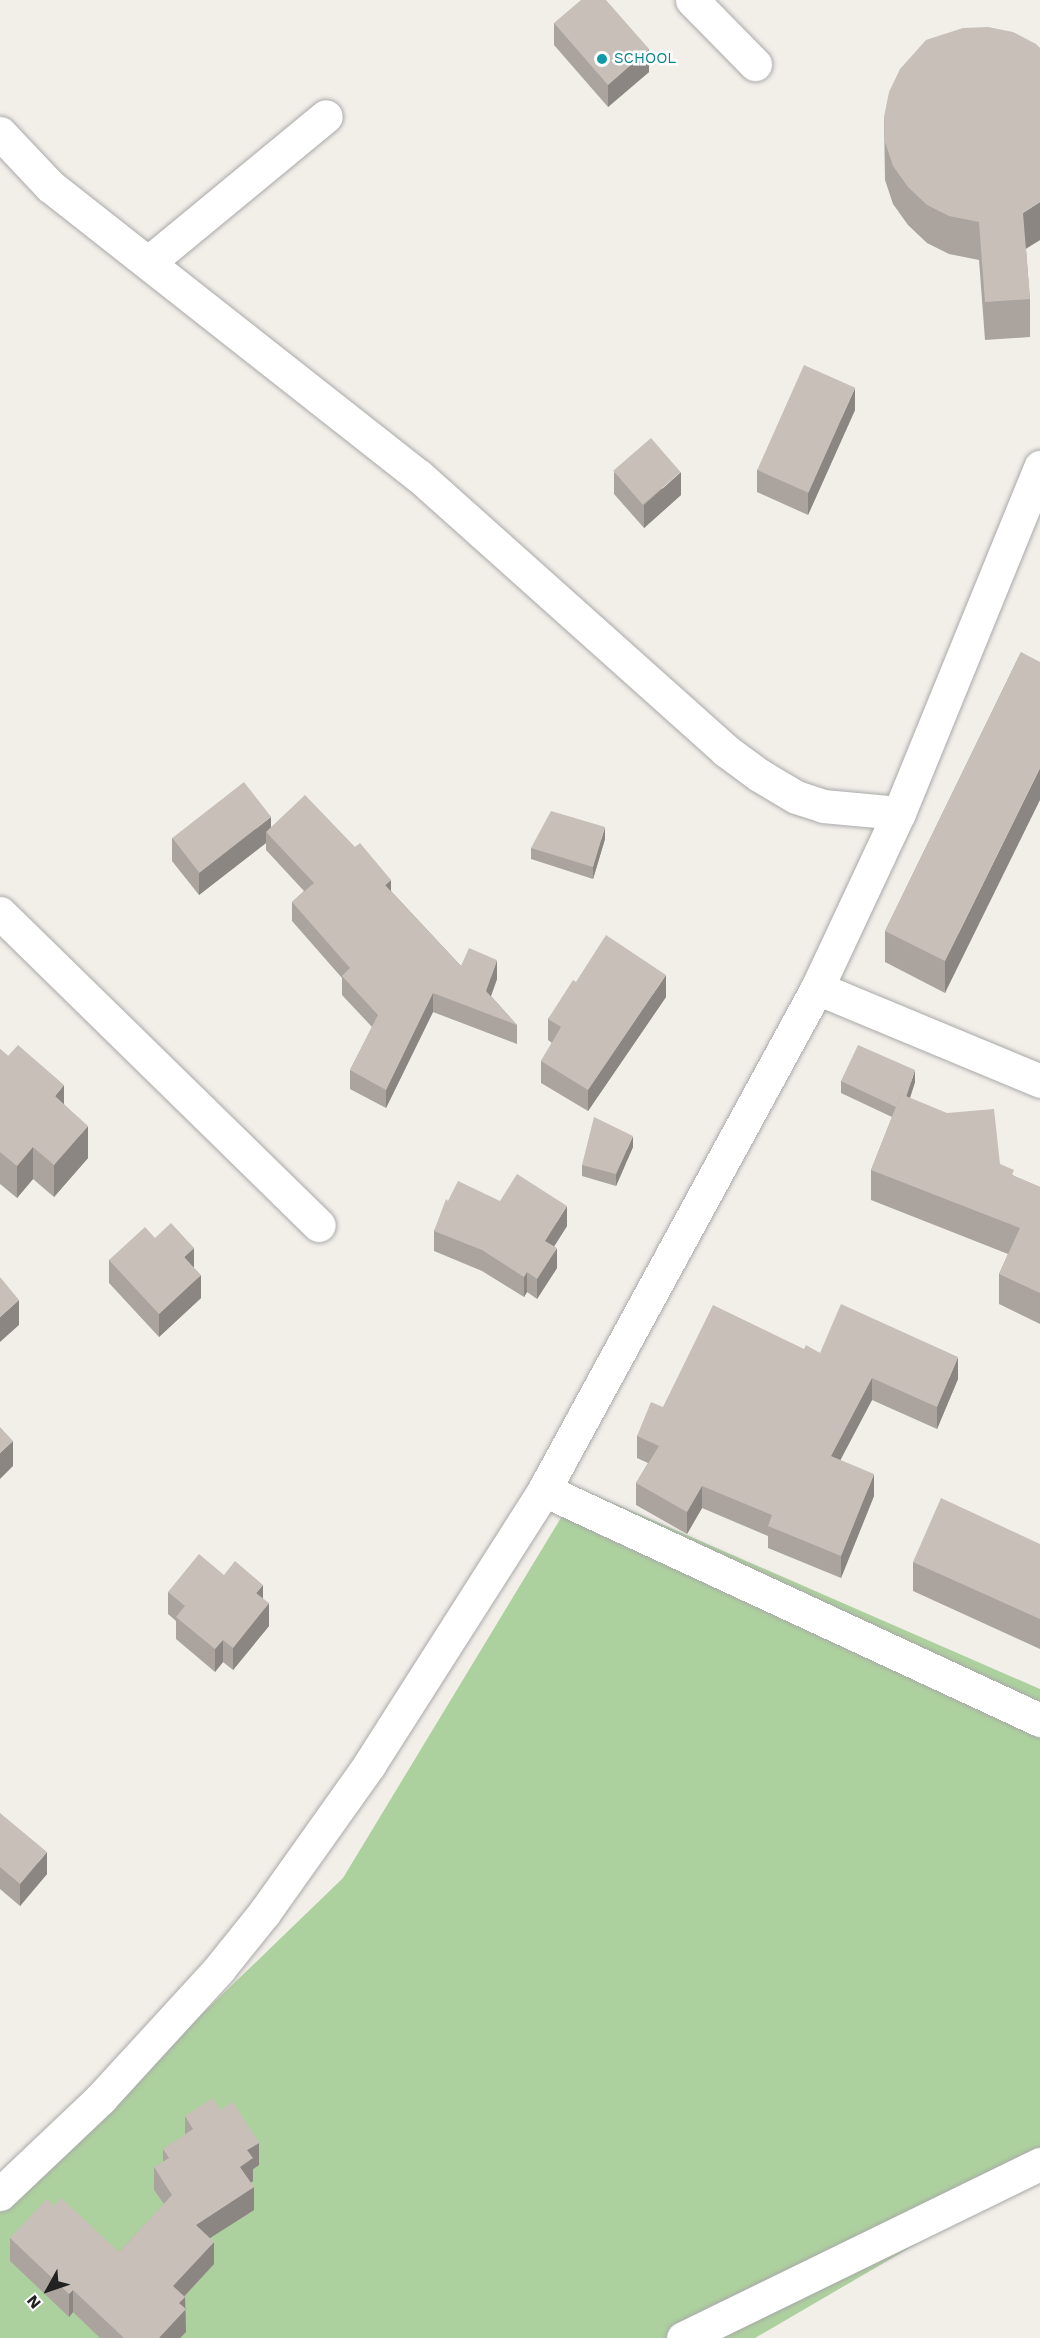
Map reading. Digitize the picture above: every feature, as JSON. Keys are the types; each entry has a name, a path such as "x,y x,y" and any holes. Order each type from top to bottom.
{"street":[{"path":"692,0 755,64"},
{"path":"149,262 326,116"},
{"path":"0,133 50,186 419,476 725,750 759,776 796,797 823,806 900,813"},
{"path":"0,2194 101,2098 219,1969 264,1913 369,1765 544,1490 817,988 900,813 1040,467"},
{"path":"0,914 319,1226"},
{"path":"817,988 1040,1081"},
{"path":"544,1490 1040,1720"},
{"path":"683,2338 1040,2164"}],"green space":[{"path":"579,1488 1040,1689 1040,2176 954,2222 755,2338 0,2338 0,2209 343,1878"}],"building":[{"path":"581,0 606,0 649,49 608,85 554,23"},
{"path":"988,27 1013,32 1040,48 1040,202 1023,213 1030,299 985,302 979,222 949,216 927,205 908,187 893,166 885,142 884,117 889,92 900,69 926,40 963,28"},
{"path":"804,365 855,388 808,493 757,470"},
{"path":"651,438 681,472 643,505 613,471"},
{"path":"1021,652 1040,662 1040,768 945,961 885,931"},
{"path":"244,782 271,817 199,873 172,838"},
{"path":"305,795 355,847 360,843 391,880 385,885 461,966 469,948 497,960 486,991 517,1025 433,993 386,1090 350,1070 378,1015 342,976 350,968 292,902 314,883 266,832"},
{"path":"551,811 605,827 593,867 531,848"},
{"path":"606,935 666,975 588,1090 541,1061 561,1027 548,1019 573,980 576,982"},
{"path":"18,1045 64,1085 55,1096 88,1126 54,1165 33,1147 17,1166 0,1152 0,1049 8,1056"},
{"path":"858,1045 915,1070 906,1097 901,1094 896,1107 841,1081"},
{"path":"901,1094 947,1113 994,1109 1000,1164 1014,1170 1012,1175 1040,1187 1040,1293 999,1274 1020,1228 871,1170"},
{"path":"594,1117 633,1136 616,1174 582,1165"},
{"path":"517,1174 567,1206 545,1241 557,1248 537,1279 527,1272 524,1277 482,1250 434,1231 446,1199 448,1201 458,1181 500,1201"},
{"path":"171,1223 194,1248 184,1257 201,1275 159,1314 109,1260 145,1227 155,1238"},
{"path":"0,1277 19,1300 0,1317"},
{"path":"841,1304 958,1357 937,1407 872,1378 831,1456 874,1474 841,1556 768,1526 772,1515 702,1486 687,1512 636,1483 659,1446 637,1436 651,1402 663,1407 713,1305 804,1349 806,1345 820,1353"},
{"path":"0,1427 13,1441 0,1453"},
{"path":"941,1498 1040,1544 1040,1619 913,1562"},
{"path":"199,1554 224,1575 235,1561 263,1585 256,1593 269,1603 233,1648 223,1640 215,1649 176,1617 185,1606 168,1592"},
{"path":"0,1813 47,1852 20,1884 0,1867"},
{"path":"213,2098 220,2110 233,2102 259,2143 247,2150 253,2158 240,2167 254,2187 196,2225 214,2242 173,2286 185,2297 179,2303 186,2309 159,2338 124,2338 73,2290 69,2294 10,2238 47,2199 55,2206 61,2198 119,2252 172,2195 154,2167 169,2158 163,2149 193,2129 185,2116"}],"place":[{"name":"SCHOOL","path":"602,59"}]}
